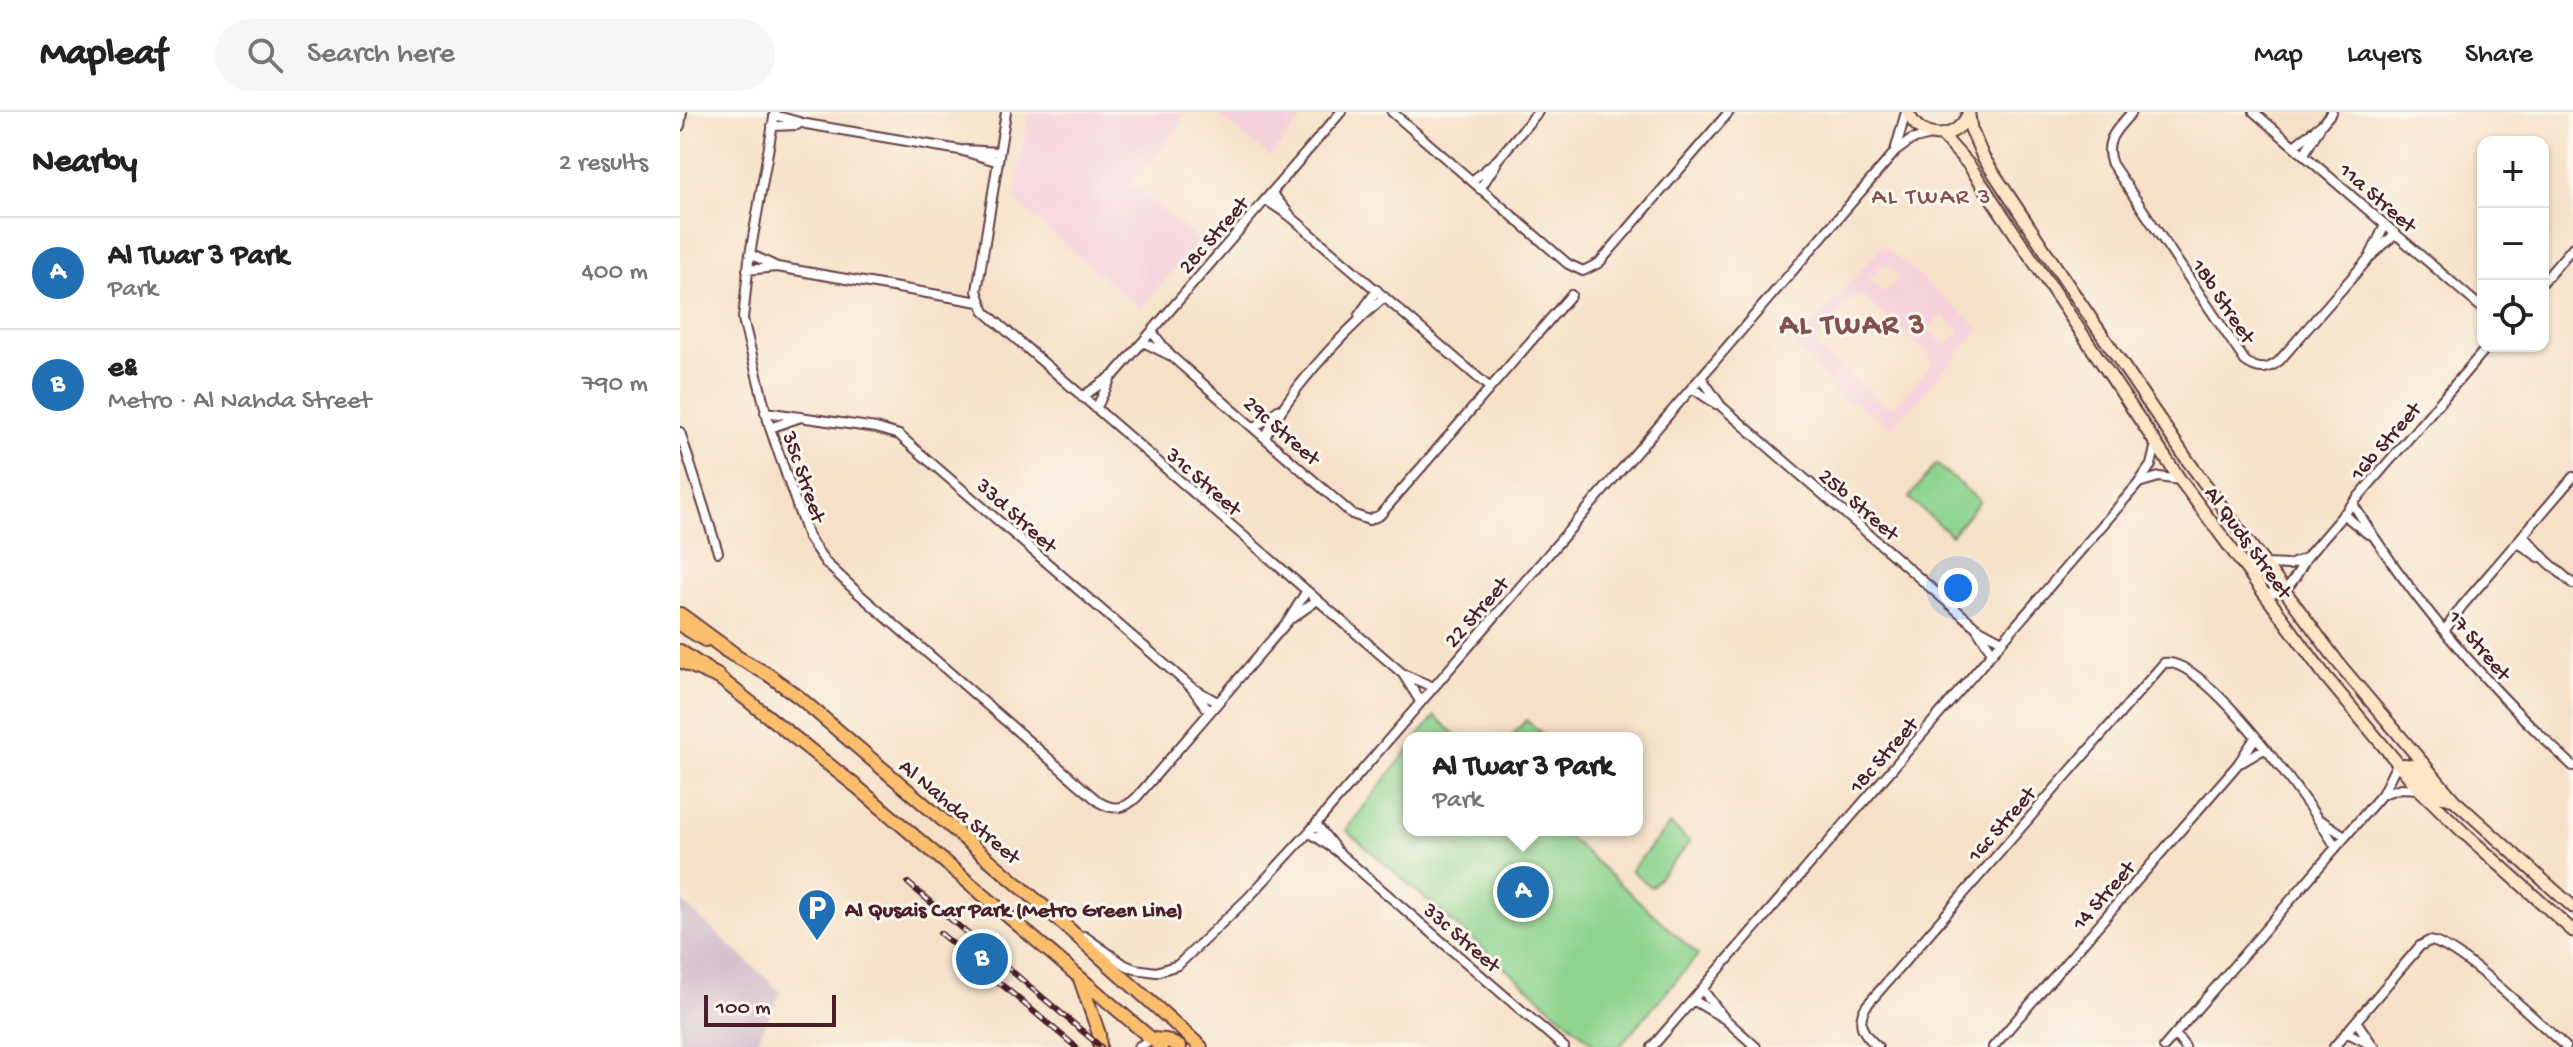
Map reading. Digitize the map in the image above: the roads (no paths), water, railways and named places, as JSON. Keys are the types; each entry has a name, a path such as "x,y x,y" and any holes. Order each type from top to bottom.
{"highway":[{"path":"680,615 733,654"},
{"path":"680,660 717,676"}],"main road":[{"name":"Al Quds Street","path":"1907,112 1915,125 1937,135 1969,165 2181,481 2326,677 2420,790 2573,931"},
{"name":"Al Quds Street","path":"1969,113 1971,129 1983,157 2169,434 2340,665 2454,800 2573,907"},
{"path":"1937,135 1959,129 1969,113"},
{"name":"Al Nahda Street","path":"680,625 785,686 1042,905 1201,1047"},
{"path":"680,651 717,676 857,787 1159,1044 1180,1047"},
{"path":"2397,764 2410,765 2441,796 2454,800"},
{"path":"1079,976 1095,1019 1100,1047"}],"street":[{"path":"680,126 682,112"},
{"path":"747,270 777,267 979,302 977,291 1006,112"},
{"name":"28c Street","path":"1082,397 1110,379 1341,112"},
{"path":"1392,112 1572,267 1583,271 1599,263 1729,112"},
{"path":"1472,181 1498,159 1538,112"},
{"name":"22 Street","path":"1895,152 1907,112"},
{"name":"18b Street","path":"2132,112 2112,136 2108,150 2112,164 2251,366 2266,368 2279,361 2369,258 2395,234"},
{"name":"11a Street","path":"2254,112 2477,306"},
{"path":"2304,154 2332,112"},
{"path":"774,113 806,124 997,156"},
{"name":"35c Street","path":"774,113 747,270 743,319 770,428 802,522 816,551 884,617 1099,802 1113,808 1121,808 1137,797 1209,711"},
{"path":"772,126 806,124"},
{"path":"2294,146 2321,125"},
{"name":"22 Street","path":"1042,905 1125,965 1156,972 1187,959 1309,832 1895,152 1911,140 1937,135"},
{"path":"1480,189 1498,159"},
{"path":"1269,196 1490,388 1571,295"},
{"name":"18b Street","path":"2369,258 2385,225"},
{"path":"2545,280 2570,258 2573,247"},
{"path":"750,254 777,267"},
{"path":"1254,428 1281,407 1357,319 1377,290"},
{"path":"948,296 977,291"},
{"path":"1357,319 1384,297"},
{"name":"31c Street","path":"979,302 985,312 1316,601 1403,674 1433,687"},
{"name":"29c Street","path":"1152,332 1170,355 1254,428 1356,516 1369,520 1376,518 1490,388"},
{"name":"29c Street","path":"1143,342 1170,355"},
{"name":"16b Street","path":"2284,591 2306,558 2483,352"},
{"name":"25b Street","path":"1701,377 1721,406"},
{"name":"28c Street","path":"1096,409 1110,379"},
{"name":"25b Street","path":"1692,388 1721,406 1976,627 2002,641"},
{"path":"1265,437 1281,407"},
{"name":"33d Street","path":"765,412 876,428 899,435 1191,687 1217,702"},
{"name":"33d Street","path":"770,428 798,417"},
{"path":"680,432 718,552"},
{"name":"18c Street","path":"1652,1047 2138,484 2151,465 2156,444"},
{"path":"2138,484 2159,477 2181,481"},
{"path":"2442,626 2573,477"},
{"name":"17 Street","path":"2353,504 2372,537 2442,626 2505,700 2573,766"},
{"name":"17 Street","path":"2343,514 2372,537"},
{"path":"2520,539 2573,584"},
{"path":"2264,564 2289,565 2306,558"},
{"path":"2263,593 2276,595 2284,591"},
{"path":"1209,711 1288,621 1306,592"},
{"path":"1288,621 1316,601"},
{"name":"25b Street","path":"1976,627 1992,652"},
{"name":"16c Street","path":"1878,1047 1862,1030 1861,1017 1877,993 2164,663 2173,662 2190,670 2211,687 2255,738"},
{"name":"31c Street","path":"1403,674 1420,701"},
{"name":"33d Street","path":"1191,687 1209,711"},
{"path":"2255,738 2321,821 2335,846"},
{"name":"14 Street","path":"1993,1047 2238,764 2255,738"},
{"name":"14 Street","path":"2238,764 2264,749"},
{"path":"2167,1046 2382,794 2397,764"},
{"path":"2382,794 2401,788 2420,790"},
{"path":"2321,821 2345,836"},
{"name":"33c Street","path":"1316,824 1338,852"},
{"name":"33c Street","path":"1309,832 1338,852 1564,1047"},
{"path":"2334,1047 2424,943 2439,943 2461,957 2566,1047"},
{"path":"1702,989 1725,1019 1756,1047"},
{"path":"1693,1000 1725,1019"},
{"path":"2356,1021 2373,1046"},
{"path":"1138,1047 1159,1044 1178,1027"},
{"path":"2346,1032 2373,1046"},
{"path":"2175,1034 2185,1047"}],"railway":[{"path":"908,883 1101,1047"},
{"path":"940,933 1076,1047"}],"place":[{"name":"Al Twar 3 Park","path":"1523,892"},
{"name":"Al Qusais Car Park (Metro Green Line)","path":"817,942"},
{"name":"e&","path":"982,959"}],"district":[{"name":"AL TWAR 3","path":"1932,195"},
{"name":"AL TWAR 3","path":"1853,323"}]}
